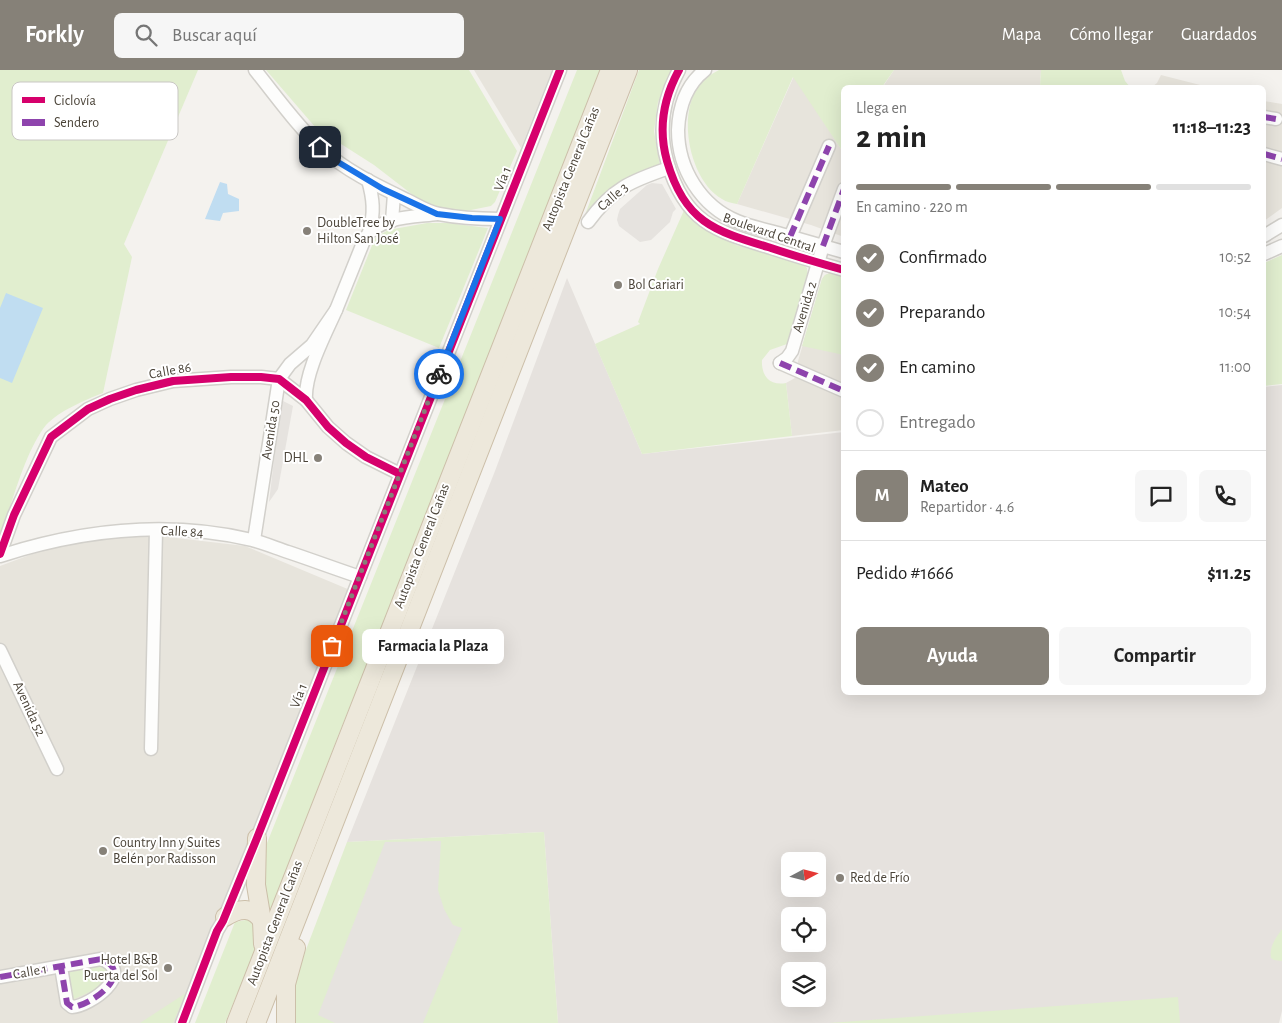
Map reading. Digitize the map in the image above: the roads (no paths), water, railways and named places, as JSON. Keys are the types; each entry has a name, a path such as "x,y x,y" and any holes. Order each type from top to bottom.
{"highway":[{"name":"Autopista General Cañas","path":"236,1023 610,70"},
{"name":"Autopista General Cañas","path":"256,1023 628,70"},
{"path":"286,1023 286,984 292,960 366,764 437,556"},
{"path":"257,838 256,886 262,922 262,956"},
{"path":"225,917 232,912 247,909 253,911 262,922"}],"street":[{"path":"255,70 294,119 333,159 394,194 437,214"},
{"name":"Vía 1","path":"182,1023 217,931 225,917 257,838 560,70"},
{"name":"Boulevard Central","path":"679,70 667,95 662,121 668,163 675,184 690,208 716,229 733,237 841,269"},
{"name":"Boulevard Central","path":"705,70 692,82 683,100 678,129 681,154 690,177 700,193 724,214 748,225 841,251"},
{"path":"790,237 829,146"},
{"name":"Calle 3","path":"588,222 605,201 621,188 681,154"},
{"path":"1266,155 1282,159"},
{"path":"675,184 690,177"},
{"name":"Avenida 50","path":"306,400 306,386 309,374 369,232 374,212 368,180"},
{"path":"392,221 394,194"},
{"name":"Avenida 2","path":"841,197 823,246 792,351 780,363 841,390"},
{"path":"369,232 378,225 392,221 437,214 500,219"},
{"path":"1266,235 1282,225"},
{"path":"1266,253 1282,246"},
{"name":"Avenida 50","path":"254,540 279,380 290,364 312,345 336,310"},
{"name":"Calle 86","path":"0,555 14,515 51,437 88,409 136,390 173,381 231,376 262,377 279,380 306,400 328,427 346,443 366,457 400,474"},
{"name":"Calle 84","path":"0,555 79,535 123,530 156,530 230,535 254,540 360,577"},
{"path":"151,749 156,530"},
{"name":"Avenida 52","path":"0,650 57,769"},
{"name":"Calle 1","path":"0,977 101,959 112,966 114,977 107,989 79,1006 72,1007 67,1003 61,967"}],"water":[{"path":"220,182 227,184 228,194 239,199 239,211 223,213 220,221 205,219"},
{"path":"6,293 43,308 12,383 0,378 0,308"}],"place":[{"name":"DoubleTree by Hilton San José","path":"307,231"},
{"name":"Bol Cariari","path":"618,285"},
{"name":"DHL","path":"318,458"},
{"name":"Farmacia la Plaza","path":"332,646"},
{"name":"Country Inn y Suites Belén por Radisson","path":"103,851"},
{"name":"Red de Frío","path":"840,878"},
{"name":"Hotel B&B Puerta del Sol","path":"168,968"}]}
